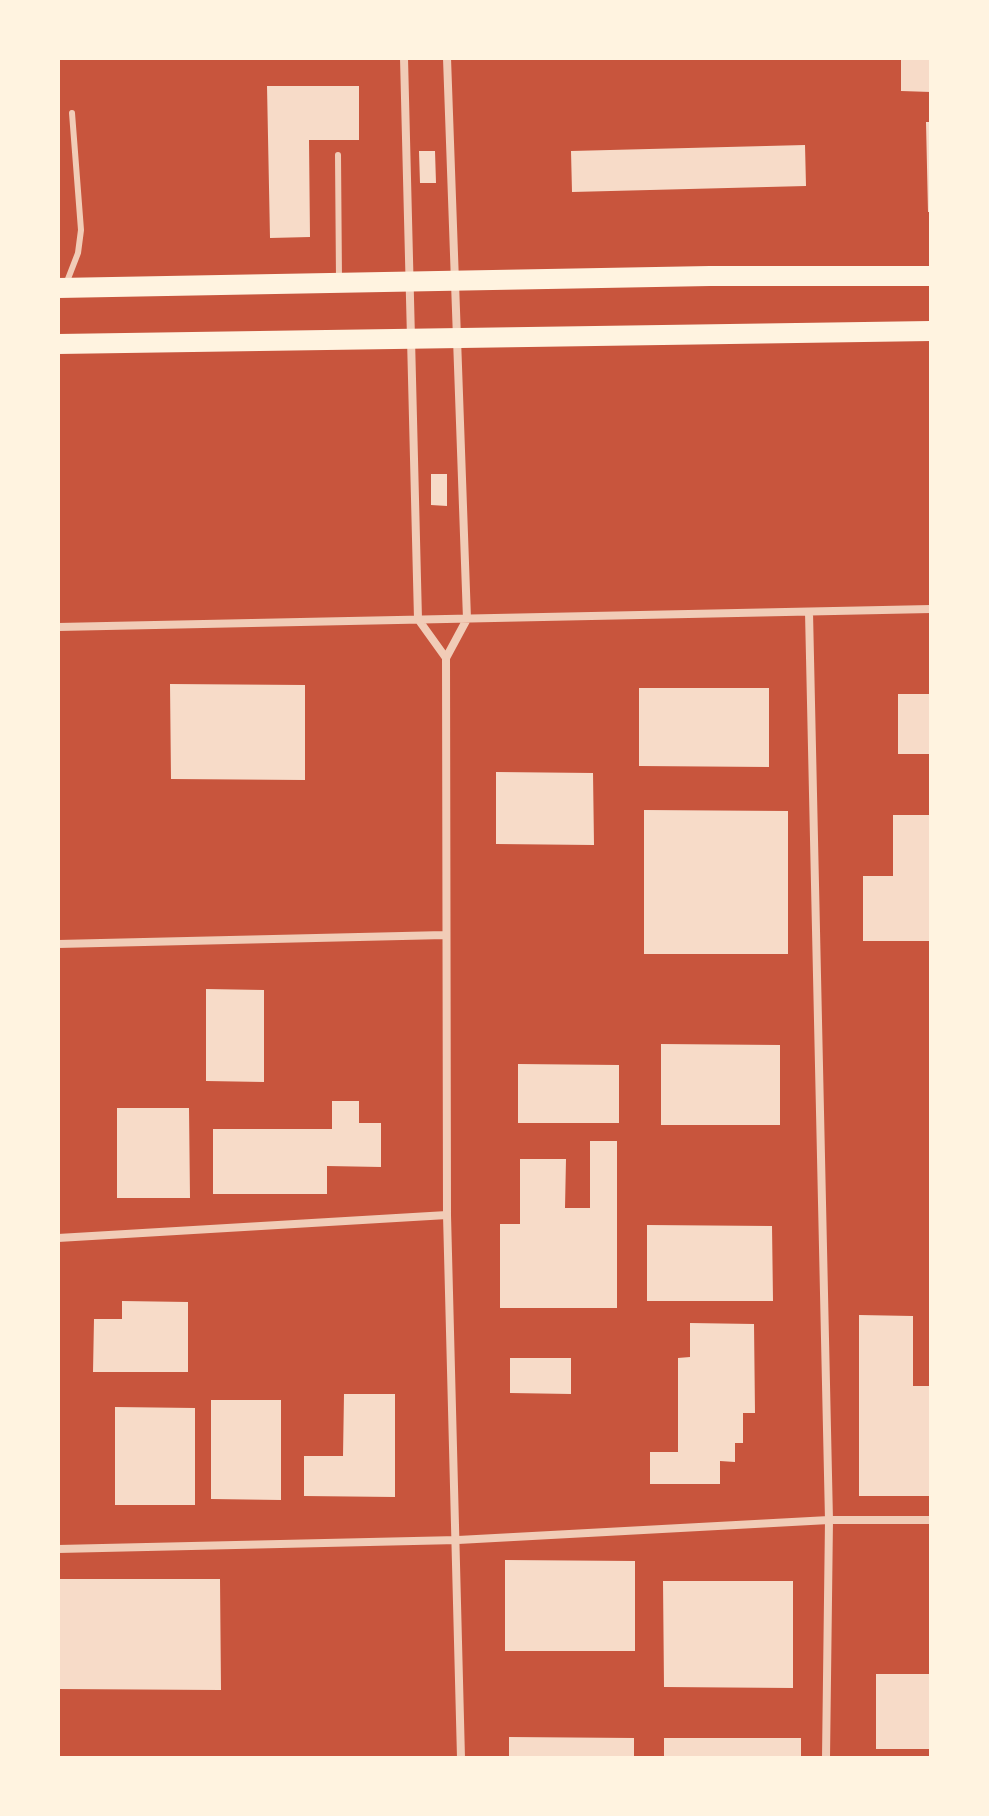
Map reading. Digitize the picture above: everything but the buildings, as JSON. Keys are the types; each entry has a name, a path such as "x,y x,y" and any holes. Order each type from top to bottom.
{"main road":[{"path":"61,288 931,276"},
{"path":"58,344 931,331"}],"street":[{"path":"404,58 418,619 446,658"},
{"path":"447,58 467,619 446,658 447,1215 458,1540 461,1758"},
{"path":"58,627 931,609"},
{"path":"809,612 829,1520 826,1758"},
{"path":"58,944 445,935"},
{"path":"58,1238 447,1215"},
{"path":"58,1549 458,1540 829,1520 931,1520"}],"lane":[{"path":"61,288 78,253 81,230 72,113"},
{"path":"338,155 339,284"}]}
